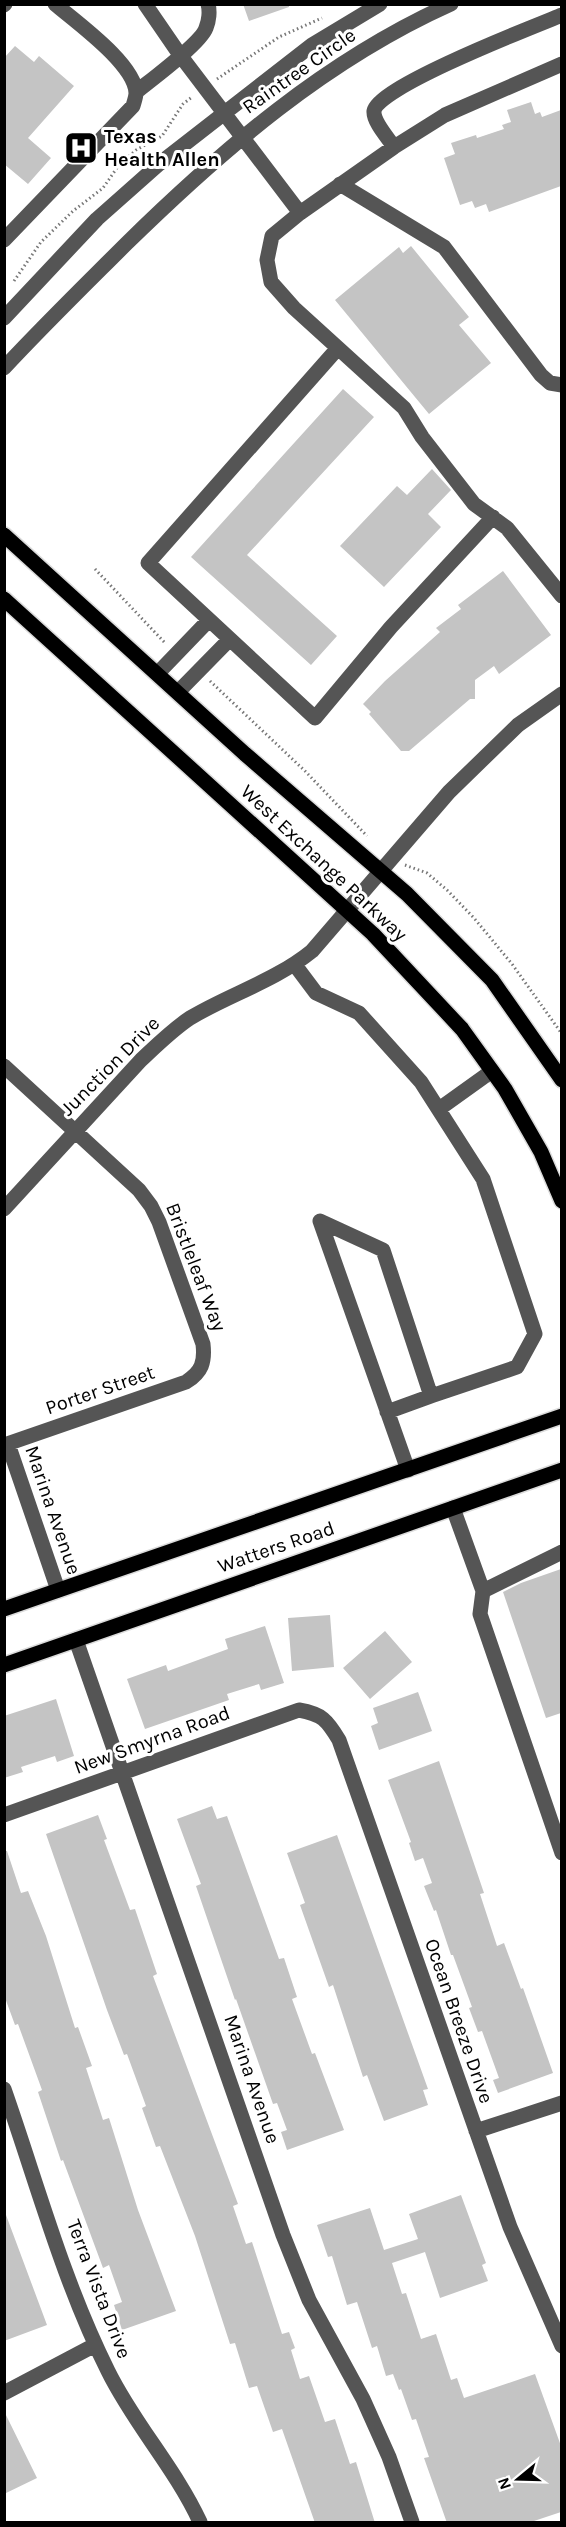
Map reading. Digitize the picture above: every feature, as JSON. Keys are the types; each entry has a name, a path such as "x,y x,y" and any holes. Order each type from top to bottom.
{"main road":[{"name":"West Exchange Parkway","path":"4,535 245,754 386,865 492,980 561,1080"},
{"name":"West Exchange Parkway","path":"4,599 373,934 462,1029 492,1071 542,1152 561,1201"},
{"name":"Watters Road","path":"4,1609 561,1416"},
{"name":"Watters Road","path":"4,1665 561,1470"}],"street":[{"path":"4,240 133,106 136,92 130,75 107,47 55,4"},
{"path":"145,4 180,55 300,213"},
{"path":"136,92 206,30 208,4"},
{"name":"Raintree Circle","path":"4,318 97,219 159,164 312,45 380,4"},
{"name":"Raintree Circle","path":"4,368 68,300 173,198 282,104 349,57 451,4"},
{"path":"394,147 376,119 374,111 377,104 410,82 488,44 561,15"},
{"path":"561,64 445,115 394,147 300,213 272,236 267,260 271,282 294,308 404,408 422,437 474,504 507,528 524,546 561,596"},
{"path":"340,184 444,247 541,375 550,383 561,385"},
{"path":"338,348 148,563 315,717 391,627 493,517"},
{"path":"158,673 209,620"},
{"path":"178,692 230,639"},
{"name":"Junction Drive","path":"4,1209 141,1060 189,1019 295,965 312,951 449,792 518,725 561,694"},
{"path":"295,965 316,993 358,1012 421,1082 439,1109 483,1179 535,1334 517,1367 387,1412"},
{"name":"Bristleleaf Way","path":"4,1066 139,1190 151,1206 159,1222 203,1344 203,1365"},
{"path":"439,1109 492,1071"},
{"path":"408,1470 320,1221 383,1250 431,1396"},
{"name":"Porter Street","path":"6,1444 186,1382 197,1375 203,1365"},
{"name":"Marina Avenue","path":"6,1444 58,1590"},
{"path":"453,1508 483,1591 480,1614 561,1853"},
{"path":"483,1591 561,1552"},
{"name":"Marina Avenue","path":"76,1640 288,2246 309,2300 363,2399 389,2457 412,2523"},
{"name":"New Smyrna Road","path":"4,1815 280,1716 299,1710 315,1713"},
{"name":"Ocean Breeze Drive","path":"315,1713 329,1723 339,1740 518,2247 561,2346"},
{"name":"Terra Vista Drive","path":"4,2089 77,2302 95,2345 124,2401 178,2481 200,2523"},
{"path":"476,2131 561,2103"},
{"path":"4,2393 95,2345"}],"path":[{"path":"10,287 41,242 73,211 103,189 119,165 136,150 162,136 183,104 249,55 279,37 329,14"},
{"path":"95,569 177,653"},
{"path":"199,671 305,771 371,840"},
{"path":"386,865 426,873 447,890 474,918 512,964 561,1034"}],"building":[{"path":"243,4 289,4 289,7 249,21"},
{"path":"15,46 34,62 39,56 74,86 28,138 51,158 28,184 4,164 4,58"},
{"path":"531,102 535,114 540,112 542,117 561,110 561,186 489,212 486,204 475,208 472,201 460,205 444,158 455,154 451,143 476,135 477,138 504,129 502,125 511,122 507,110"},
{"path":"411,246 469,317 459,325 491,363 429,414 335,300 399,247 403,253"},
{"path":"343,389 374,417 247,555 337,636 311,665 191,557"},
{"path":"432,469 451,490 428,514 441,527 384,587 340,546 397,486 407,495"},
{"path":"503,571 551,635 499,674 494,666 475,680 475,699 470,699 409,751 401,751 363,704 440,632 436,628 461,609 458,605"},
{"path":"561,1569 561,1713 546,1718 503,1592"},
{"path":"330,1615 334,1667 292,1671 288,1618"},
{"path":"265,1626 284,1683 261,1690 259,1684 227,1694 229,1700 145,1729 127,1679 166,1665 168,1671 228,1649 225,1639"},
{"path":"385,1631 412,1662 370,1699 343,1668"},
{"path":"418,1692 432,1731 379,1750 371,1726 378,1723 373,1708"},
{"path":"56,1699 74,1756 57,1762 55,1756 21,1767 23,1772 4,1778 4,1716"},
{"path":"439,1761 484,1893 480,1894 497,1946 504,1943 521,1989 523,1988 553,2073 498,2093 493,2080 499,2078 482,2031 478,2032 469,2008 472,2007 453,1955 451,1955 436,1910 434,1911 424,1886 432,1883 423,1858 415,1861 409,1843 411,1842 388,1780"},
{"path":"212,1806 217,1819 227,1816 279,1959 284,1958 297,1997 292,1999 344,2130 287,2150 281,2132 287,2130 277,2103 273,2104 235,2000 196,1886 201,1884 177,1819"},
{"path":"98,1815 107,1839 104,1840 130,1910 135,1909 157,1974 153,1976 238,2204 233,2206 246,2244 252,2242 282,2334 289,2332 295,2348 291,2350 300,2379 309,2376 325,2422 335,2419 350,2464 356,2462 375,2523 315,2523 282,2429 273,2432 257,2386 249,2388 235,2343 230,2344 195,2236 160,2146 156,2147 142,2108 146,2106 127,2054 124,2055 107,2010 46,1834"},
{"path":"337,1835 428,2089 423,2090 428,2105 384,2121 367,2075 363,2077 333,1985 329,1987 300,1905 305,1903 287,1853"},
{"path":"4,1851 7,1851 21,1893 28,1891 46,1936 75,2028 78,2027 92,2066 86,2068 103,2120 109,2118 138,2210 176,2311 122,2330 114,2305 122,2302 109,2265 103,2268 63,2160 61,2161 38,2092 42,2090 18,2024 15,2025 4,1995"},
{"path":"461,2195 486,2263 482,2265 488,2281 440,2298 425,2252 392,2263 402,2294 406,2293 421,2339 436,2334 451,2380 457,2378 464,2398 535,2374 561,2446 561,2512 528,2523 447,2523 424,2458 429,2457 416,2419 412,2420 393,2374 386,2376 377,2346 372,2348 357,2302 347,2305 332,2256 328,2257 317,2225 370,2208 384,2250 418,2239 409,2214"},
{"path":"4,2215 6,2215 47,2325 4,2341"},
{"path":"4,2411 37,2478 4,2494"}],"place":[{"name":"Texas Health Allen","path":"81,148"}]}
